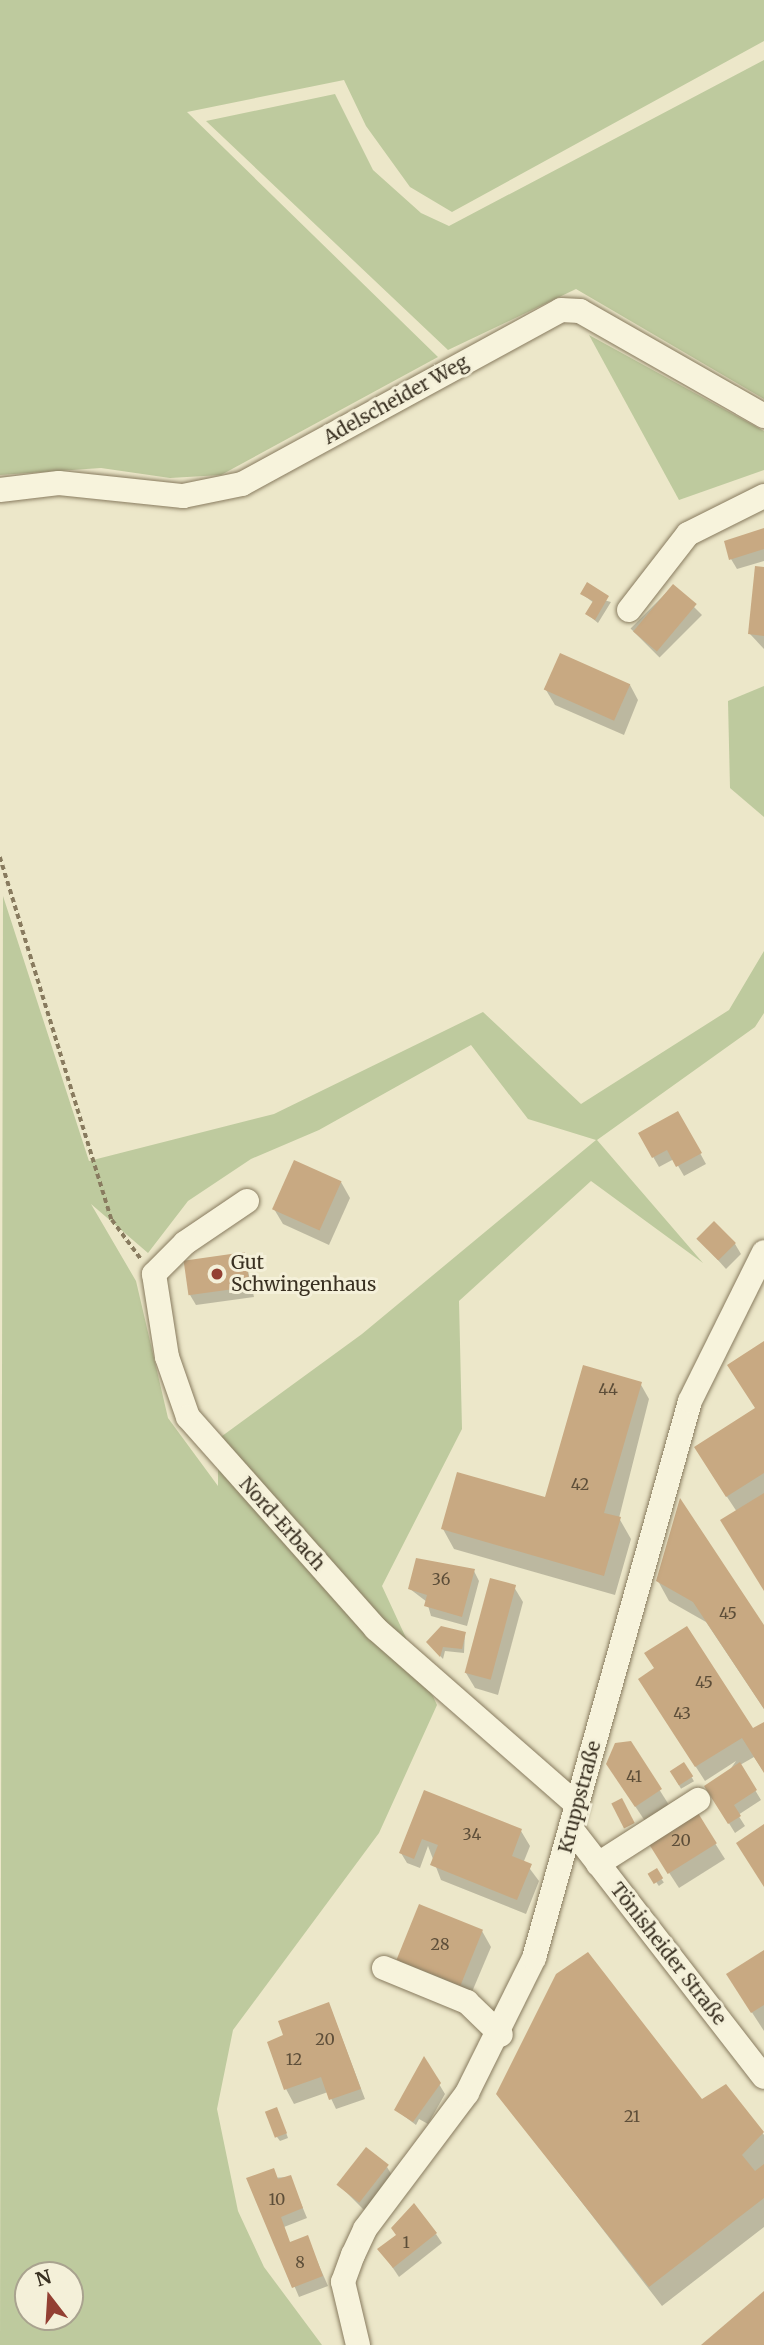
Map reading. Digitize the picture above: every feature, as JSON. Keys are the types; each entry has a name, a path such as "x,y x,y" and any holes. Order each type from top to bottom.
{"street":[{"name":"Adelscheider Weg","path":"0,490 59,483 183,496 242,484 561,310 580,311 764,416"},
{"path":"629,610 688,534 764,496"},
{"path":"154,1274 185,1243 247,1201"},
{"name":"Kruppstraße","path":"358,2345 347,2314 344,2282 365,2229 467,2093 501,2035 534,1958 573,1831 577,1805 690,1401 760,1270"},
{"name":"Nord-Erbach","path":"154,1274 167,1357 188,1417 376,1629 577,1805"},
{"path":"598,1864 698,1800"},
{"name":"Tönisheider Straße","path":"573,1831 764,2077"},
{"path":"384,1968 467,2002 501,2035"}],"path":[{"path":"0,857 112,1220 154,1274"}],"green space":[{"path":"0,0 764,0 764,41 452,212 410,187 366,126 344,80 187,112 438,357 221,475 170,478 101,468 0,475"},
{"path":"764,60 764,399 576,289 448,350 206,121 335,94 373,170 421,213 449,226"},
{"path":"589,335 764,431 764,470 679,500"},
{"path":"764,686 764,817 730,788 728,701"},
{"path":"3,896 89,1161 274,1114 483,1012 581,1104 729,1010 764,951 764,1013 755,1027 597,1140 703,1263 591,1181 459,1301 462,1429 382,1586 437,1705 379,1833 233,2030 217,2109 238,2211 264,2267 322,2345 0,2345","holes":["471,1045 528,1119 596,1140 362,1334 218,1439 218,1486 168,1418 136,1281 91,1204 148,1253 188,1201 251,1159 319,1130"]}],"building":[{"path":"764,528 764,549 729,560 724,541"},
{"path":"755,566 764,567 764,636 748,634"},
{"path":"587,582 609,596 595,620 585,614 593,601 580,594"},
{"path":"673,584 697,604 657,651 633,631"},
{"path":"560,653 630,684 614,721 544,690"},
{"path":"678,1111 702,1153 676,1167 667,1150 652,1158 638,1133"},
{"path":"294,1160 342,1181 320,1230 272,1209"},
{"path":"714,1221 736,1243 718,1261 696,1239"},
{"name":"Gut Schwingenhaus","path":"245,1252 250,1287 188,1295 184,1261"},
{"path":"764,1341 764,1473 726,1497 694,1447 755,1408 727,1365"},
{"path":"583,1365 642,1382 604,1513 621,1517 604,1576 441,1529 457,1472 545,1497"},
{"path":"764,1493 764,1591 720,1520"},
{"path":"680,1498 764,1625 764,1709 693,1602 656,1581"},
{"path":"416,1558 475,1569 462,1617 424,1606 427,1595 408,1589"},
{"path":"490,1578 516,1585 491,1680 465,1673"},
{"path":"441,1626 466,1632 462,1649 443,1647 440,1657 426,1642"},
{"path":"687,1626 753,1728 764,1722 764,1773 742,1738 695,1767 638,1679 654,1668 644,1653"},
{"path":"631,1741 662,1789 635,1807 606,1764 615,1743"},
{"path":"684,1762 693,1776 679,1786 670,1771"},
{"path":"740,1762 757,1790 734,1805 741,1816 728,1824 704,1786"},
{"path":"424,1790 522,1829 512,1856 532,1864 517,1900 430,1865 438,1845 422,1839 414,1859 399,1853"},
{"path":"622,1798 635,1823 624,1828 611,1803"},
{"path":"693,1805 717,1843 668,1874 644,1836"},
{"path":"764,1824 764,1887 736,1843"},
{"path":"657,1868 663,1878 654,1884 648,1874"},
{"path":"419,1904 483,1930 460,1985 397,1960"},
{"path":"764,1950 764,2005 751,2013 726,1974"},
{"path":"588,1952 702,2099 726,2084 764,2132 742,2155 755,2171 764,2164 764,2198 649,2287 496,2094 556,1974"},
{"path":"329,2002 361,2089 329,2100 321,2077 284,2090 267,2042 283,2035 278,2021"},
{"path":"424,2056 441,2083 413,2122 394,2110"},
{"path":"277,2107 287,2133 275,2138 265,2112"},
{"path":"366,2147 389,2165 359,2203 336,2185"},
{"path":"274,2168 278,2179 291,2175 303,2208 281,2217 290,2242 308,2235 323,2276 292,2288 246,2178"},
{"path":"414,2203 437,2233 393,2268 377,2249 396,2235 391,2228"},
{"path":"764,2291 764,2345 701,2345"}],"place":[{"name":"Gut Schwingenhaus","path":"217,1274"}]}
